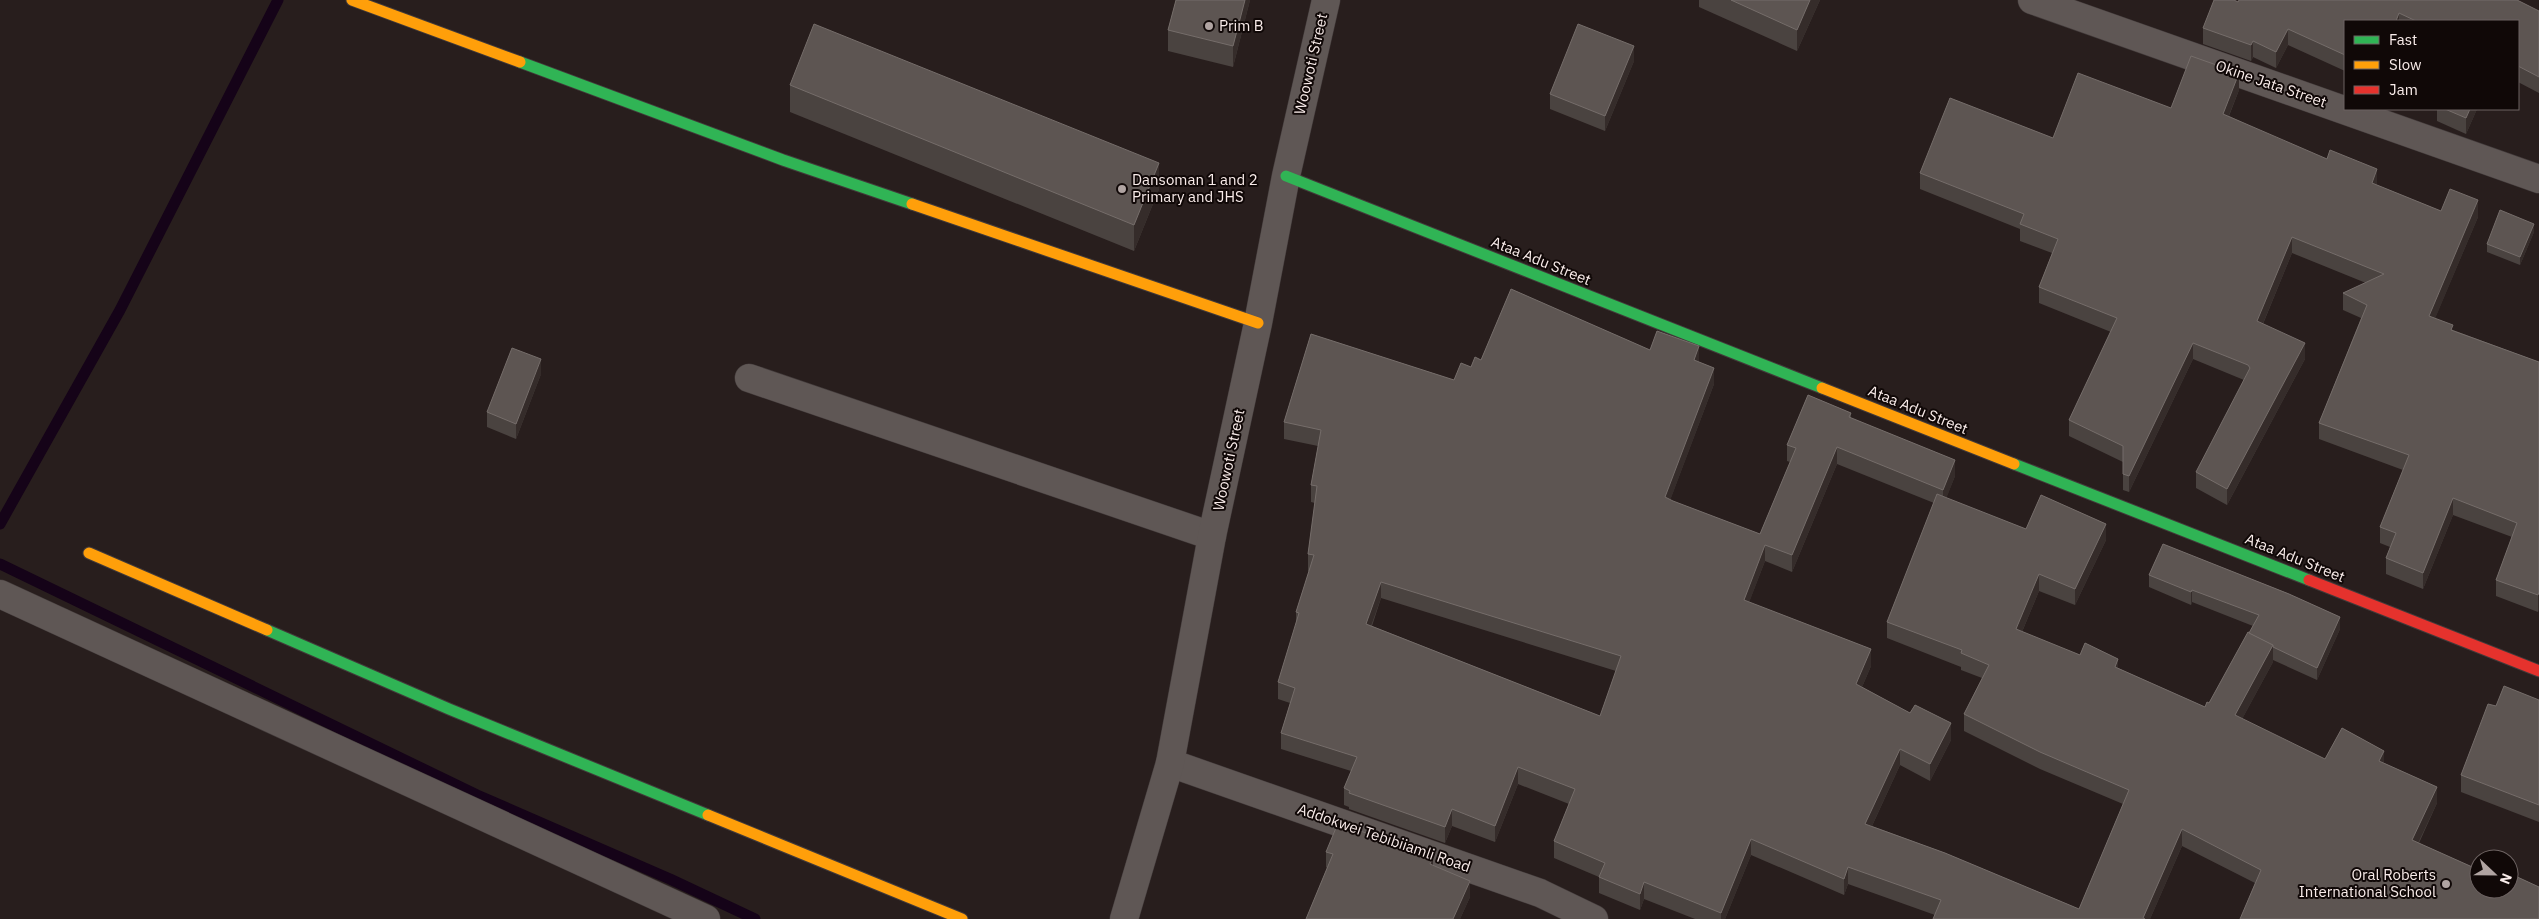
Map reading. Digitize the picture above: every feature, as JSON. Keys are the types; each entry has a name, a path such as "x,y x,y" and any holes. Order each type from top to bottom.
{"street":[{"path":"352,0 783,160 1258,323"},
{"name":"Woowoti Street","path":"1124,919 1170,763 1212,536 1258,323 1286,176 1326,0"},
{"name":"Okine Jata Street","path":"2032,0 2539,179"},
{"name":"Ataa Adu Street","path":"1286,176 2539,671"},
{"path":"749,378 1212,536"},
{"path":"89,553 449,708 962,919"},
{"path":"0,594 706,919"},
{"name":"Addokwei Tebibiiamli Road","path":"1170,763 1540,892 1594,919"}],"building":[{"name":"Prim B","path":"1176,0 1245,0 1233,46 1168,30"},
{"path":"1731,0 1810,0 1797,30"},
{"path":"2214,0 2234,0 2238,2 2239,0 2517,0 2539,11 2539,77 2519,67 2519,20 2414,20 2399,13 2396,20 2344,20 2344,55 2288,29 2276,52 2253,41 2251,45 2203,28"},
{"path":"814,24 1159,163 1134,225 790,85"},
{"path":"1578,24 1634,46 1605,116 1550,94"},
{"path":"2191,56 2239,73 2223,114 2327,159 2330,150 2377,169 2372,183 2441,211 2450,189 2478,200 2429,316 2453,325 2451,330 2539,362 2538,595 2496,580 2517,523 2453,498 2423,573 2386,558 2396,533 2380,527 2409,455 2319,423 2367,305 2343,293 2384,274 2292,237 2257,321 2305,343 2227,489 2196,472 2250,368 2248,365 2193,343 2129,476 2123,474 2123,446 2069,420 2117,318 2039,287 2058,239 2020,224 2024,214 1920,173 1950,98 2053,138 2078,73 2171,108"},
{"path":"2447,110 2470,110 2466,118"},
{"path":"2500,210 2534,224 2520,257 2487,244"},
{"path":"1511,289 1650,350 1657,331 1699,346 1694,360 1714,368 1665,497 1760,534 1796,448 1787,445 1808,395 1851,413 1849,417 1955,460 1943,490 1837,447 1792,555 1765,545 1744,600 1871,649 1856,684 1910,713 1915,705 1951,723 1930,764 1900,749 1865,824 1945,853 2079,909 2129,790 2040,752 1964,714 1989,665 1961,653 1962,650 1887,622 1937,494 2026,529 2041,495 2106,524 2075,589 2039,574 2016,629 2080,655 2085,643 2118,659 2115,667 2205,707 2248,632 2273,645 2235,715 2325,759 2342,728 2384,751 2379,761 2437,787 2412,840 2469,866 2469,899 2519,899 2519,878 2539,887 2539,919 2240,919 2261,870 2182,829 2143,918 2145,919 1933,919 1941,900 1848,867 1844,879 1751,839 1721,913 1644,882 1640,894 1599,877 1605,863 1554,841 1575,789 1518,767 1495,826 1452,809 1445,827 1349,793 1350,791 1344,788 1357,757 1281,733 1295,688 1278,682 1299,613 1296,612 1314,555 1308,554 1317,486 1311,485 1321,430 1284,422 1311,334 1454,380 1461,363 1471,367 1475,357 1481,360","holes":["1381,582 1621,656 1600,716 1366,624"]},
{"path":"512,348 541,359 516,424 487,412"},
{"path":"2163,544 2289,594 2340,617 2317,668 2249,633 2259,615 2192,590 2191,592 2149,575"},
{"path":"2504,686 2539,700 2539,805 2461,775 2488,704 2496,706"},
{"path":"1338,823 1433,857 1430,864 1470,881 1453,919 1306,919 1333,854 1326,852"}],"waterway":[{"path":"0,524 120,310 278,0"},
{"path":"0,564 477,795 670,879 755,919"}],"traffic: fast":[{"path":"520,62 783,160 912,204"},
{"path":"1286,176 1822,388"},
{"path":"2014,464 2309,580"},
{"path":"267,630 449,709 708,815"}],"traffic: slow":[{"path":"352,0 520,62"},
{"path":"912,204 1258,323"},
{"path":"1822,388 2014,464"},
{"path":"89,553 267,630"},
{"path":"708,815 962,919"}],"traffic: jam":[{"path":"2309,580 2539,671"}],"place":[{"name":"Prim B","path":"1209,26"},
{"name":"Dansoman 1 and 2 Primary and JHS","path":"1122,189"},
{"name":"Oral Roberts International School","path":"2446,884"}]}
